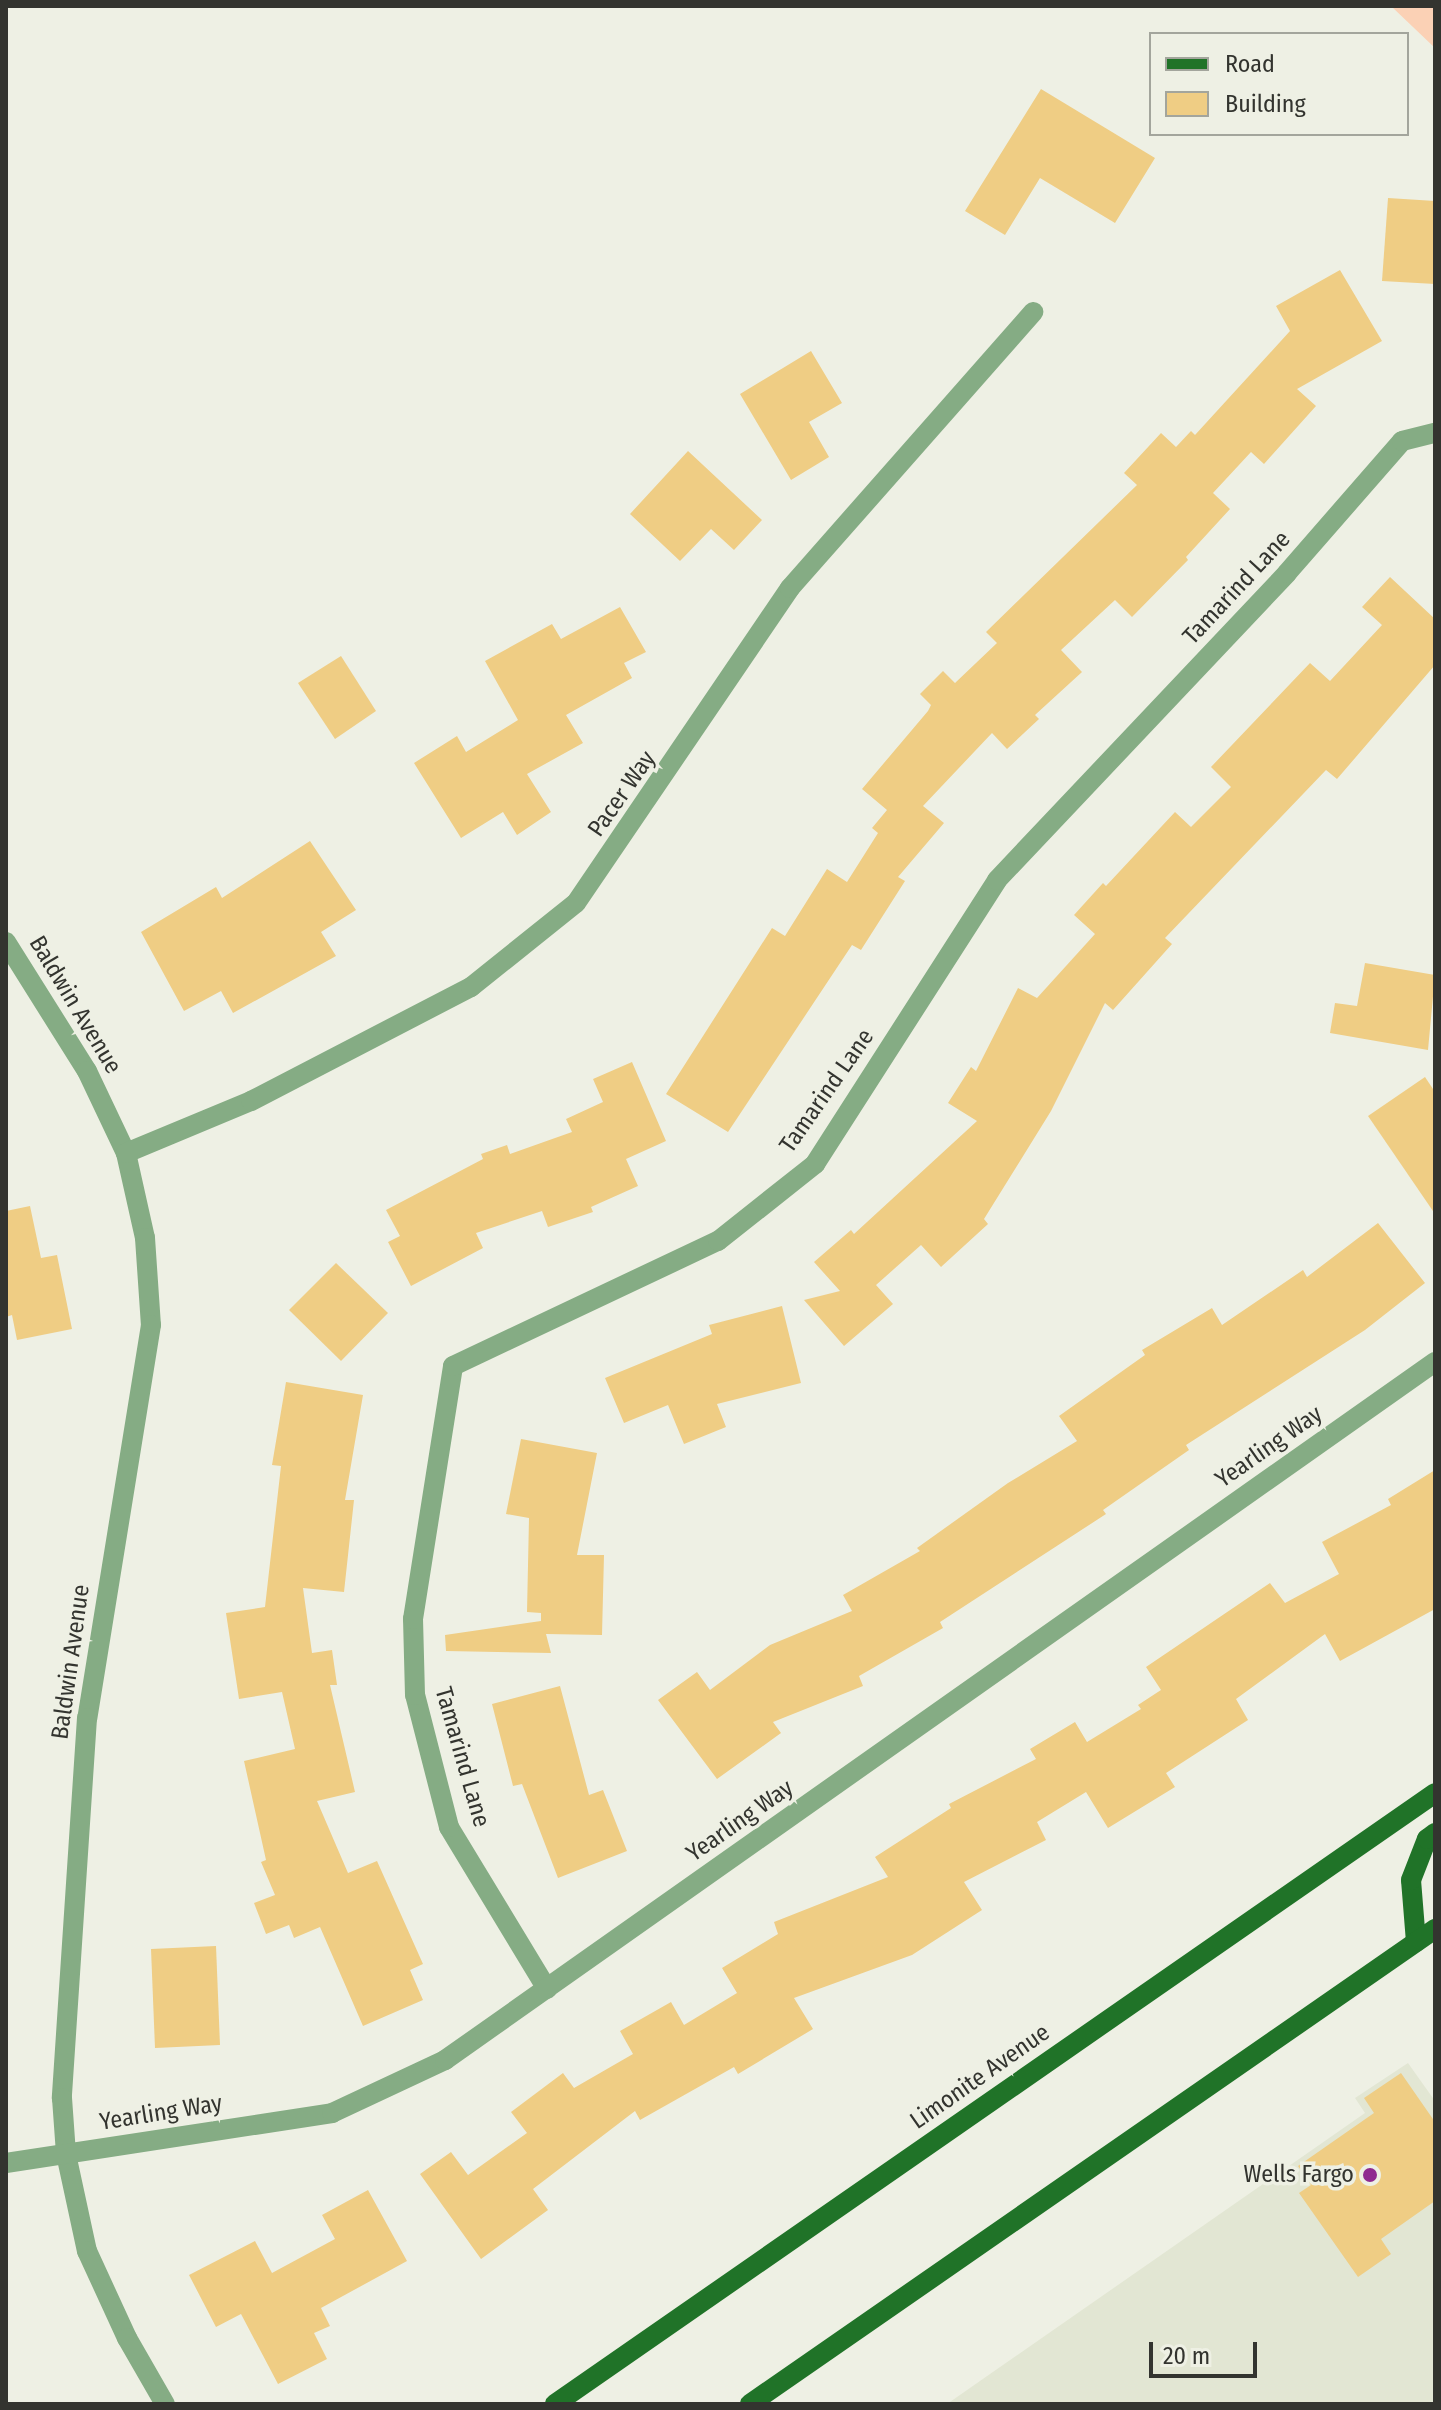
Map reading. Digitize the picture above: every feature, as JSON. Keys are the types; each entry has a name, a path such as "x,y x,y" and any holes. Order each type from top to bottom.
{"main road":[{"name":"Limonite Avenue","path":"555,2404 1435,1793"},
{"path":"1416,1942 1411,1880 1427,1839 1435,1833"},
{"path":"750,2404 1435,1929"}],"street":[{"name":"Pacer Way","path":"126,1153 251,1101 471,987 576,903 790,588 1033,312"},
{"name":"Tamarind Lane","path":"547,1989 449,1827 415,1695 413,1619 453,1366 718,1241 815,1164 997,880 1287,573 1402,441 1435,433"},
{"name":"Baldwin Avenue","path":"6,942 87,1071 126,1153 145,1238 151,1325 87,1718 66,1999 62,2098 66,2154 87,2251 127,2338 165,2404"},
{"name":"Yearling Way","path":"6,2163 332,2113 445,2060 1435,1362"}],"shaded area":[{"path":"1387,6 1435,6 1435,48 1392,7"},
{"path":"1408,2063 1435,2101 1435,2404 947,2404 1365,2113 1355,2098"}],"building":[{"path":"1041,89 1155,158 1115,223 1040,178 1005,235 965,211"},
{"path":"1388,198 1435,201 1435,284 1382,281"},
{"path":"1340,270 1382,341 1297,389 1316,406 1264,464 1251,452 1213,493 1230,509 1186,557 1188,560 1132,617 1115,600 1061,650 1082,672 1035,715 1039,719 1007,749 992,733 923,806 944,823 898,877 905,881 861,950 852,945 728,1132 666,1094 772,928 785,936 827,869 847,882 878,833 872,828 887,810 862,789 928,711 931,705 920,694 943,671 955,683 997,643 986,632 1137,485 1124,473 1161,433 1176,447 1191,431 1195,435 1290,331 1276,306"},
{"path":"811,351 842,403 809,422 829,457 791,480 740,394"},
{"path":"688,451 762,520 734,550 711,529 680,561 630,514"},
{"path":"1390,577 1435,619 1435,665 1337,779 1326,770 1165,938 1172,944 1113,1010 1105,1003 1051,1111 984,1219 988,1224 941,1267 921,1245 876,1285 893,1304 844,1346 804,1300 840,1291 814,1262 851,1230 854,1234 977,1121 948,1103 971,1067 976,1071 1018,988 1037,998 1095,934 1074,915 1103,883 1106,886 1175,812 1191,827 1231,787 1211,767 1310,663 1330,681 1382,625 1362,607"},
{"path":"620,607 646,652 624,663 632,678 566,715 583,743 527,774 551,812 517,835 503,812 461,838 414,763 457,736 466,752 518,720 485,661 552,624 561,639"},
{"path":"341,656 376,711 335,739 298,683"},
{"path":"310,841 356,910 321,932 336,956 233,1013 221,991 184,1011 141,932 216,887 222,898"},
{"path":"1365,963 1435,975 1428,1050 1330,1033 1335,1003 1357,1006"},
{"path":"632,1062 666,1141 626,1159 638,1186 591,1207 593,1212 548,1227 542,1211 476,1233 483,1248 411,1286 388,1242 400,1236 386,1210 483,1159 481,1154 507,1145 510,1154 572,1132 566,1119 603,1102 593,1079"},
{"path":"1425,1077 1435,1092 1435,1214 1368,1116"},
{"path":"30,1206 41,1258 57,1255 72,1329 17,1340 12,1315 6,1317 6,1211"},
{"path":"1378,1223 1425,1283 1365,1330 1186,1445 1189,1450 1103,1510 1106,1514 940,1622 943,1628 859,1676 863,1686 773,1722 781,1733 717,1779 658,1700 697,1672 710,1690 770,1645 852,1611 843,1595 920,1551 917,1548 1008,1483 1077,1441 1059,1416 1145,1355 1142,1350 1212,1308 1222,1325 1303,1270 1307,1277"},
{"path":"336,1263 388,1313 341,1361 289,1310"},
{"path":"782,1306 801,1383 717,1404 726,1427 684,1444 668,1405 624,1423 605,1378 712,1334 709,1325"},
{"path":"286,1382 363,1395 345,1500 354,1500 344,1592 303,1588 312,1653 332,1650 337,1685 330,1685 355,1792 317,1801 348,1873 377,1861 423,1964 410,1970 423,2000 363,2026 320,1927 294,1938 289,1925 266,1934 254,1903 275,1895 261,1862 266,1860 244,1761 295,1749 282,1692 239,1699 226,1613 265,1607 281,1466 272,1465"},
{"path":"521,1439 597,1453 577,1555 604,1555 602,1635 546,1634 551,1653 446,1651 445,1635 541,1621 541,1613 527,1612 529,1518 506,1514"},
{"path":"1435,1470 1435,1609 1340,1661 1325,1634 1236,1699 1248,1720 1166,1773 1175,1787 1108,1828 1086,1792 1037,1822 1046,1840 964,1882 982,1910 912,1955 794,1998 813,2029 738,2074 734,2067 640,2120 635,2111 533,2189 548,2210 481,2259 420,2174 451,2152 468,2175 527,2133 511,2112 563,2073 574,2088 633,2054 620,2031 671,2002 684,2025 737,1993 722,1968 778,1934 774,1922 888,1877 875,1857 951,1808 949,1804 1036,1759 1030,1749 1075,1722 1087,1742 1141,1709 1138,1705 1161,1690 1146,1667 1270,1583 1285,1603 1339,1574 1322,1542 1391,1505 1388,1499"},
{"path":"560,1686 589,1795 603,1790 627,1851 558,1878 522,1784 513,1786 492,1704"},
{"path":"216,1946 220,2045 155,2048 151,1949"},
{"name":"Wells Fargo","path":"1401,2073 1435,2122 1435,2201 1381,2239 1391,2254 1358,2277 1299,2193 1311,2185 1298,2166 1374,2113 1364,2098"},
{"path":"368,2190 407,2261 321,2308 330,2326 314,2333 327,2359 278,2384 241,2314 216,2327 189,2275 255,2241 272,2273 335,2239 322,2215"}],"place":[{"name":"Wells Fargo","path":"1370,2175"}]}
